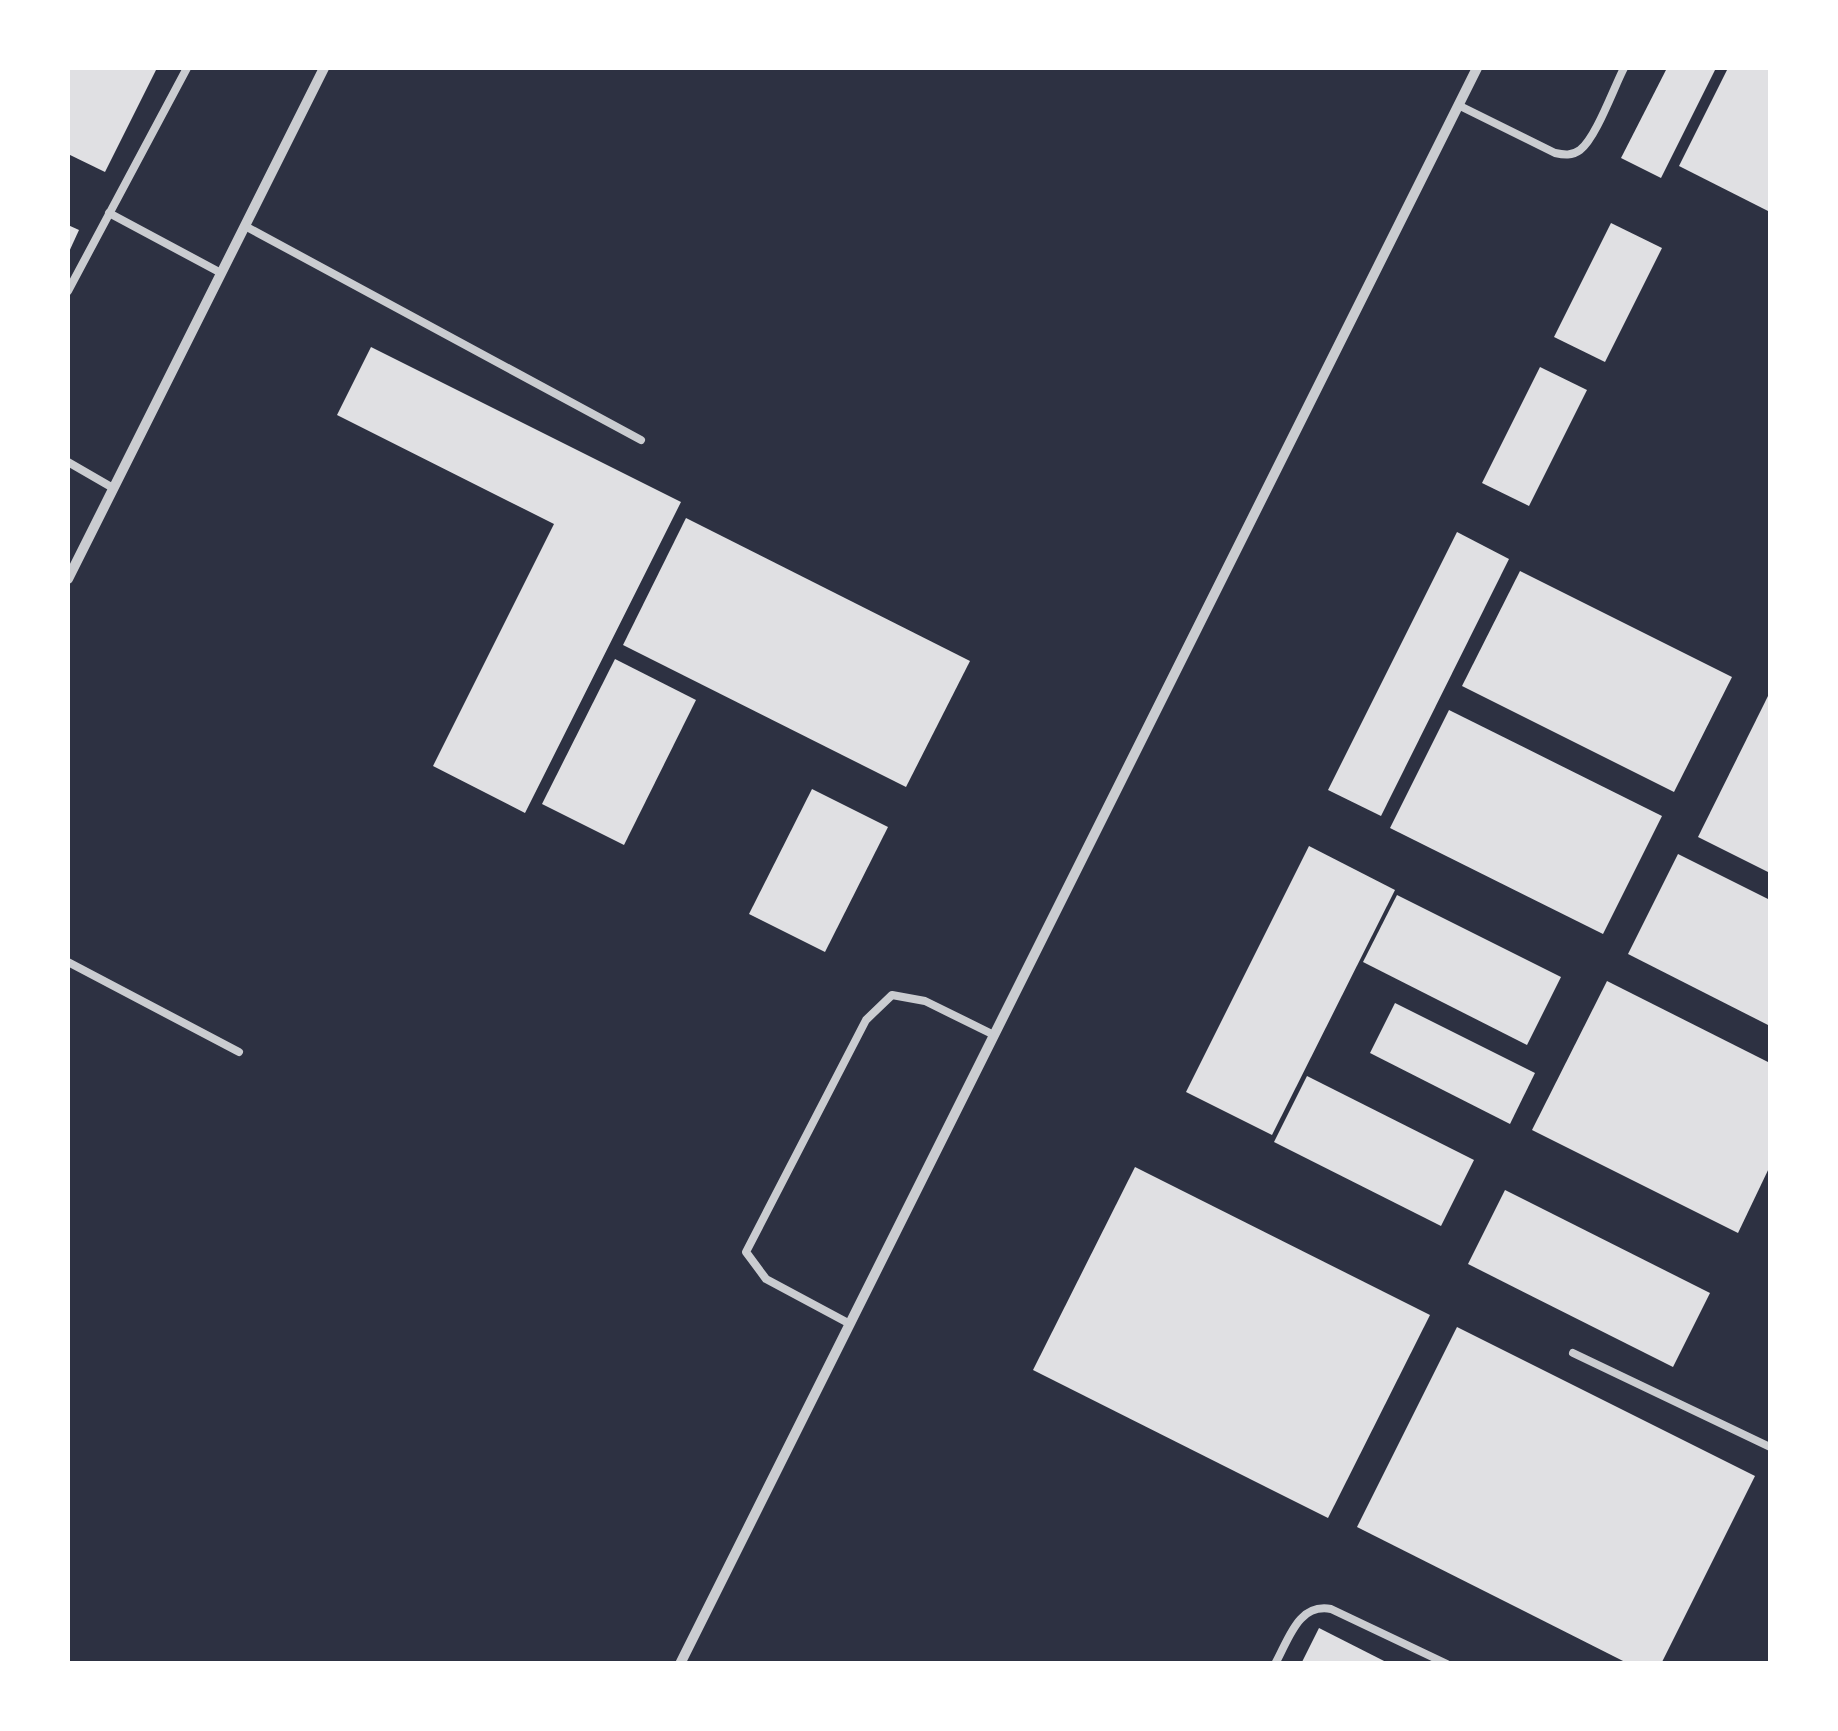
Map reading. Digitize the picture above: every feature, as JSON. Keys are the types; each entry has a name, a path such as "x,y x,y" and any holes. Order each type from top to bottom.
{"street":[{"path":"68,579 324,68"},
{"path":"680,1664 1477,68"}],"lane":[{"path":"68,291 187,68"},
{"path":"1458,105 1555,154 1571,154 1579,151 1589,138 1624,68"},
{"path":"109,213 221,274"},
{"path":"244,226 641,440"},
{"path":"68,462 113,488"},
{"path":"68,962 239,1052"},
{"path":"850,1324 766,1280 746,1252 866,1020 892,995 925,1001 994,1036"},
{"path":"1572,1353 1770,1447"},
{"path":"1275,1664 1301,1616 1320,1607 1446,1664"}],"building":[{"path":"70,68 157,68 105,172 68,154"},
{"path":"1667,68 1716,68 1661,178 1621,158"},
{"path":"1728,68 1770,68 1770,212 1679,166"},
{"path":"1611,223 1662,248 1605,362 1554,337"},
{"path":"68,225 79,230 68,254"},
{"path":"371,347 681,502 525,813 433,766 554,524 337,415"},
{"path":"1540,367 1587,390 1529,506 1482,483"},
{"path":"686,518 970,661 906,787 623,645"},
{"path":"1457,532 1509,559 1381,816 1328,790"},
{"path":"1520,571 1732,677 1674,792 1462,686"},
{"path":"615,659 696,700 624,845 542,804"},
{"path":"1770,692 1770,873 1698,837"},
{"path":"1449,710 1662,816 1603,934 1390,828"},
{"path":"812,789 888,827 825,952 749,914"},
{"path":"1309,846 1395,890 1272,1135 1186,1092"},
{"path":"1678,854 1770,900 1770,1026 1628,954"},
{"path":"1397,895 1561,977 1527,1045 1363,962"},
{"path":"1607,981 1770,1063 1770,1166 1738,1233 1532,1130"},
{"path":"1395,1003 1535,1073 1510,1124 1370,1053"},
{"path":"1307,1076 1474,1160 1441,1226 1274,1142"},
{"path":"1135,1167 1430,1315 1328,1518 1033,1370"},
{"path":"1505,1190 1710,1293 1673,1367 1468,1264"},
{"path":"1457,1327 1755,1476 1661,1664 1629,1664 1357,1527"},
{"path":"1319,1628 1390,1664 1301,1664"}]}
